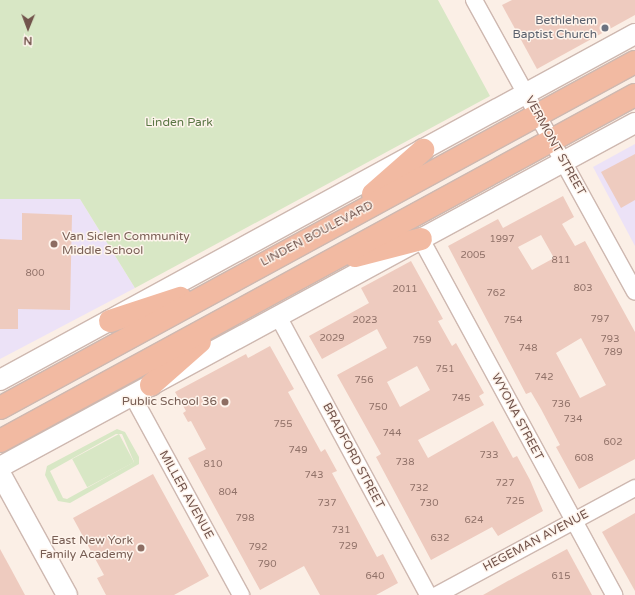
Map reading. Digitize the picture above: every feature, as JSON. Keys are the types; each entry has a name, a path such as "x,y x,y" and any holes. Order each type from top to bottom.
{"highway":[{"name":"LINDEN BOULEVARD","path":"0,408 346,218 635,62"},
{"path":"0,441 635,95"},
{"path":"611,108 635,102"},
{"path":"346,218 423,150"},
{"path":"321,266 421,239"},
{"path":"110,321 227,283"},
{"path":"151,385 230,315"}],"street":[{"name":"VERMONT STREET","path":"474,0 635,292"},
{"name":"LINDEN BOULEVARD","path":"0,380 635,34"},
{"path":"0,467 635,123"},
{"name":"WYONA STREET","path":"421,239 614,595"},
{"name":"BRADFORD STREET","path":"278,316 428,595"},
{"name":"MILLER AVENUE","path":"132,395 241,595"},
{"path":"0,473 67,595"},
{"name":"HEGEMAN AVENUE","path":"437,595 635,488"}],"shaded area":[{"path":"635,144 635,246 593,167"},
{"name":"Van Siclen Community Middle School","path":"0,199 80,199 135,288 0,359"}],"green space":[{"name":"Linden Park","path":"0,0 438,0 490,96 135,288 80,199 0,199"},
{"path":"117,429 125,432 139,457 139,464 70,503 58,501 45,475 47,466","holes":["116,434 122,434 134,462 67,499 63,498 50,471"]},
{"path":"119,434 134,462 87,487 72,459"}],"building":[{"path":"512,0 635,0 635,15 537,69 502,5"},
{"path":"635,154 635,200 621,208 601,172"},
{"path":"563,196 574,217 562,224 575,246 585,241 635,332 635,459 579,489 556,447 560,445 541,409 531,392 526,394 448,246 498,219 503,228","holes":["541,235 554,258 532,270 518,247","581,338 606,385 580,398 556,353"]},
{"path":"22,213 72,215 70,310 18,309 18,329 0,329 0,239 22,240"},
{"path":"411,261 443,319 438,321 452,346 456,343 484,393 479,396 484,405 418,440 428,458 493,421 513,458 517,456 530,480 543,511 498,536 492,527 431,560 376,457 381,454 337,375 387,348 377,329 322,359 309,336 369,303 361,288","holes":["417,366 430,390 400,407 387,382"]},
{"path":"270,346 294,389 288,392 321,452 325,449 337,471 332,473 377,557 383,554 398,583 376,595 320,595 304,566 260,590 188,458 206,449 191,421 188,422 183,413 186,411 175,392 246,354 248,358"},
{"name":"East New York Family Academy","path":"153,474 209,576 174,595 106,595 97,578 104,575 73,518"},
{"path":"635,513 635,591 602,532"},
{"path":"0,549 11,569 25,595 0,595"},
{"path":"567,549 592,595 483,595 506,582"}],"place":[{"name":"Bethlehem Baptist Church","path":"605,28"},
{"name":"Van Siclen Community Middle School","path":"54,244"},
{"name":"Public School 36","path":"225,402"},
{"name":"East New York Family Academy","path":"141,548"}]}
